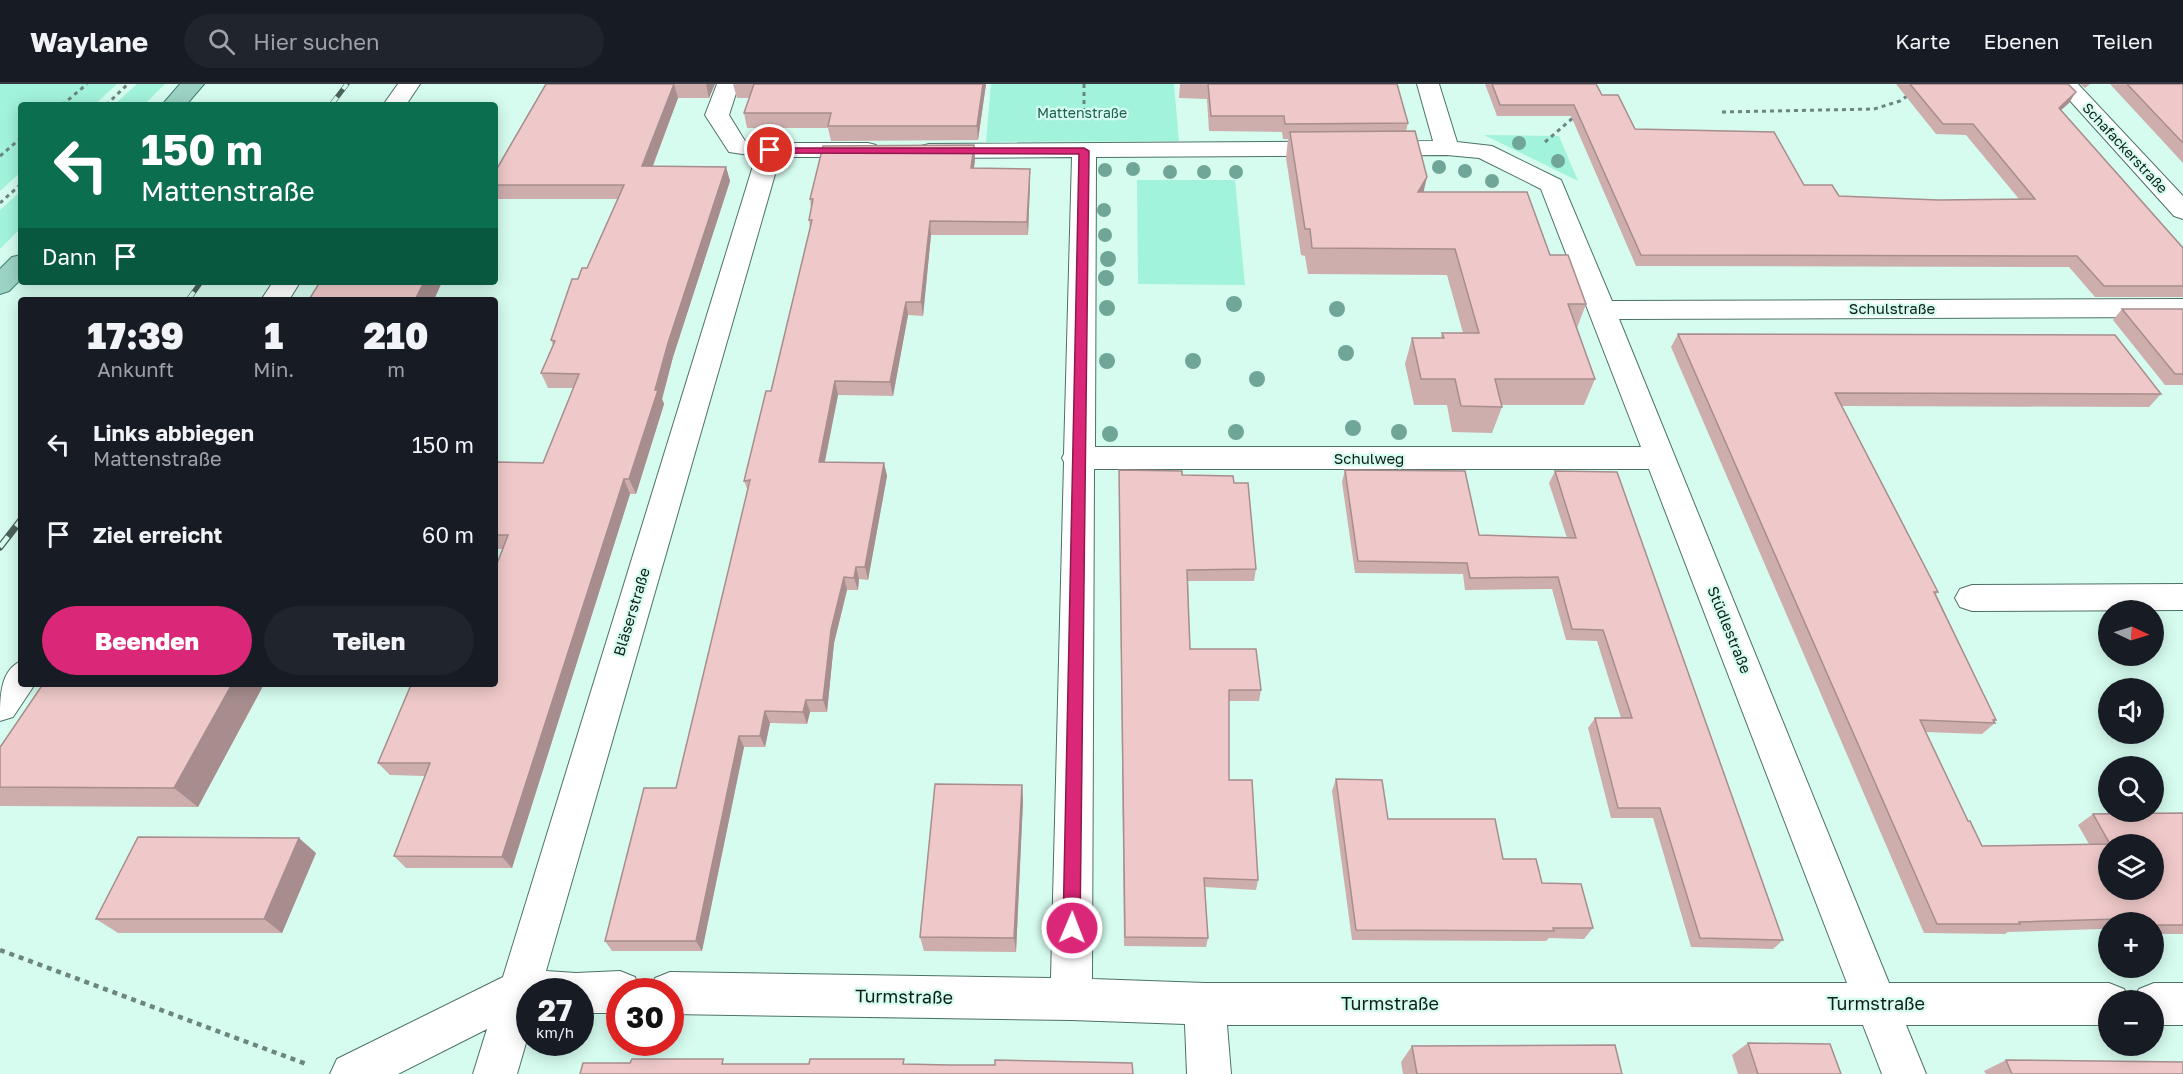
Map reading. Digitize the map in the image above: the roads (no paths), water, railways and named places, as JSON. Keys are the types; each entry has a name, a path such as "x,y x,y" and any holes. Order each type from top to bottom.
{"main road":[{"path":"176,102 193,84"},
{"path":"0,285 18,266"}],"street":[{"path":"396,102 409,84"},
{"path":"729,84 717,115 737,147 770,150 1084,151 1447,148 1428,84"},
{"name":"Schafackerstraße","path":"2066,84 2183,211"},
{"name":"Stüdlestraße","path":"1447,148 1484,151 1552,185 1904,1074"},
{"name":"Bläserstraße","path":"523,978 770,150"},
{"path":"1071,999 1077,458 1084,151"},
{"name":"Schulstraße","path":"1601,310 2183,309"},
{"name":"Schulweg","path":"1077,458 1661,458"},
{"path":"1972,598 2183,597"},
{"path":"0,706 18,680"},
{"path":"352,1074 516,992"},
{"name":"Turmstraße","path":"684,993 1071,999 1205,1004 2098,1004"},
{"name":"Bläserstraße","path":"495,1074 516,1001"},
{"path":"1205,1004 1209,1074"},
{"path":"2164,1004 2183,1004"}],"railway":[{"path":"333,102 347,84"},
{"path":"190,297 199,285"},
{"path":"0,547 18,524"}],"park label":[{"name":"Mattenstraße","path":"1082,113"}]}
